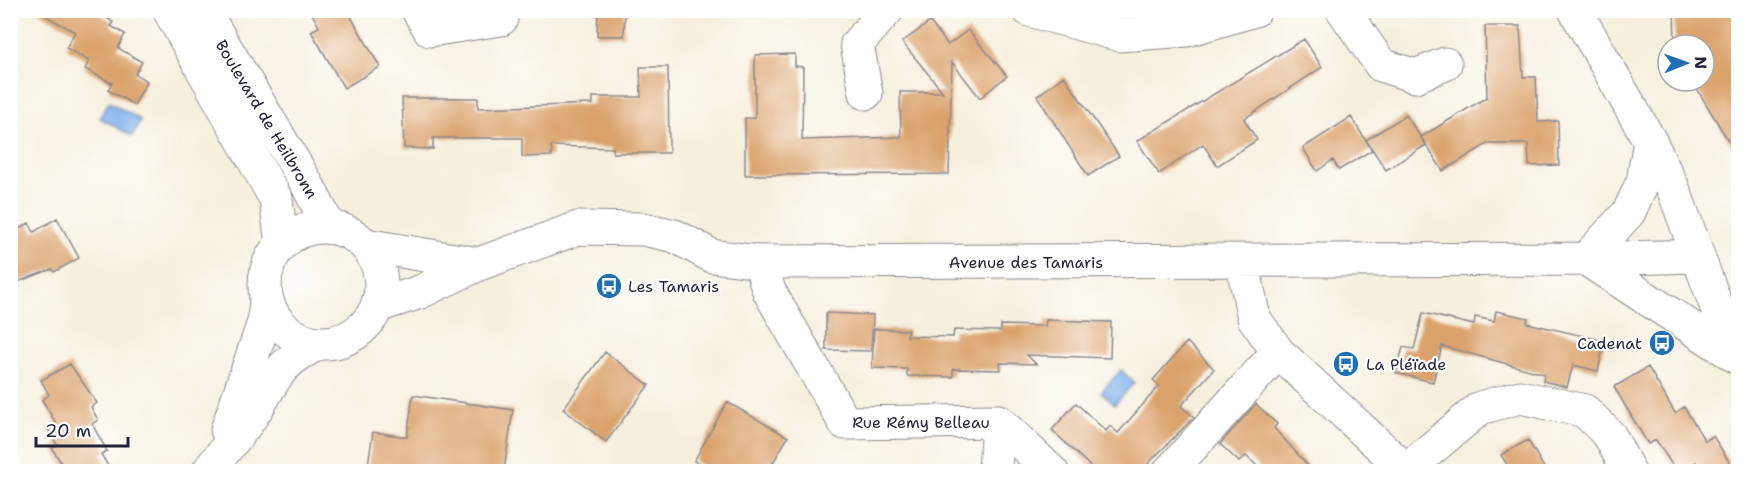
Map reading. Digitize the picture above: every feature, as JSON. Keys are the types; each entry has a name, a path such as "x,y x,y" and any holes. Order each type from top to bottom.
{"street":[{"name":"Boulevard de Heilbronn","path":"169,10 276,199 282,244"},
{"name":"Boulevard de Heilbronn","path":"203,10 330,227"},
{"path":"418,10 430,30 501,19"},
{"path":"866,93 857,44 887,10"},
{"path":"1029,10 1120,35 1187,30 1255,10"},
{"path":"1343,10 1381,65 1414,76 1445,64"},
{"path":"1575,10 1650,141 1673,188 1724,327 1738,358"},
{"path":"1650,141 1643,181 1629,212 1586,259 1738,358"},
{"path":"330,227 349,233 365,245 374,258 380,274 381,290 377,306 364,326 355,333 344,339 320,343 300,353 280,369 247,422 212,466 264,322 267,270 273,256 282,244 304,230 330,227"},
{"name":"Avenue des Tamaris","path":"377,306 420,292 479,264 578,228 643,229 675,236 712,256 760,262 1586,259 1698,256"},
{"name":"Avenue des Tamaris","path":"365,245 479,264"},
{"path":"1242,261 1254,318 1278,352 1407,471 1480,408 1520,397 1585,411 1610,436 1629,471"},
{"name":"Rue Rémy Belleau","path":"760,262 769,291 845,423 998,421 1052,471"},
{"path":"266,299 286,330 296,337 320,343"},
{"path":"1169,471 1278,352"},
{"path":"995,471 998,421"}],"water":[{"path":"109,102 141,120 132,136 100,118"},
{"path":"1121,370 1134,383 1115,404 1101,392"}],"building":[{"path":"35,10 94,10 113,22 111,26 125,34 118,48 142,62 135,74 147,81 134,105 108,90 112,83 85,69 89,61 66,48 75,32"},
{"path":"310,10 347,10 380,67 344,88 311,31 319,27"},
{"path":"598,10 625,10 624,36 597,36"},
{"path":"1674,10 1738,10 1738,157 1699,93 1716,93 1716,33 1675,33"},
{"path":"930,22 948,45 968,30 1007,76 980,98 952,62 949,174 745,175 745,118 755,118 755,55 795,54 795,66 803,67 802,140 901,137 900,92 943,92 902,42"},
{"path":"1485,26 1520,26 1523,77 1536,77 1538,122 1558,121 1559,165 1529,166 1528,144 1487,144 1443,171 1421,137 1487,97"},
{"path":"1304,39 1322,67 1244,119 1257,140 1217,166 1203,144 1159,174 1137,141"},
{"path":"640,67 668,67 669,153 613,153 613,148 551,146 552,156 522,157 522,138 433,138 433,149 404,148 402,98 478,98 478,108 593,104 593,97 641,97"},
{"path":"1064,76 1119,156 1088,176 1037,96"},
{"path":"1406,115 1426,145 1386,170 1366,140"},
{"path":"1351,117 1372,150 1339,170 1333,160 1317,171 1303,148"},
{"path":"57,218 79,258 54,272 52,269 10,285 10,234 29,223 34,232"},
{"path":"1496,311 1528,318 1527,323 1605,341 1598,371 1573,365 1567,387 1543,381 1544,374 1442,346 1433,382 1396,373 1403,347 1414,349 1423,313 1474,325 1475,317 1494,321"},
{"path":"826,313 873,315 871,351 826,350"},
{"path":"1046,320 1111,322 1110,358 1027,355 1036,364 1000,363 1001,370 953,369 953,377 907,376 907,369 872,368 874,329 908,330 907,336 953,337 954,330 1001,331 1001,325 1045,326"},
{"path":"1187,342 1214,369 1181,406 1194,417 1141,471 1095,471 1052,430 1076,403 1106,431 1110,426 1118,433 1159,386 1153,380"},
{"path":"605,352 649,385 606,442 563,409"},
{"path":"70,364 97,403 91,407 98,420 92,424 107,451 101,454 111,471 66,471 52,448 57,445 48,429 56,423 42,400 49,395 41,380"},
{"path":"1648,367 1675,413 1684,407 1705,441 1713,436 1735,471 1702,471 1696,462 1676,471 1656,440 1648,444 1614,387"},
{"path":"413,395 513,410 504,471 367,471 373,432 407,437"},
{"path":"727,402 788,437 768,471 711,471 694,461"},
{"path":"1256,404 1277,424 1274,428 1313,471 1263,471 1246,456 1239,462 1220,444"},
{"path":"1528,440 1546,471 1511,471 1501,455"}],"place":[{"name":"Les Tamaris","path":"609,286"},
{"name":"Cadenat","path":"1662,343"},
{"name":"La Pléïade","path":"1346,364"}]}
